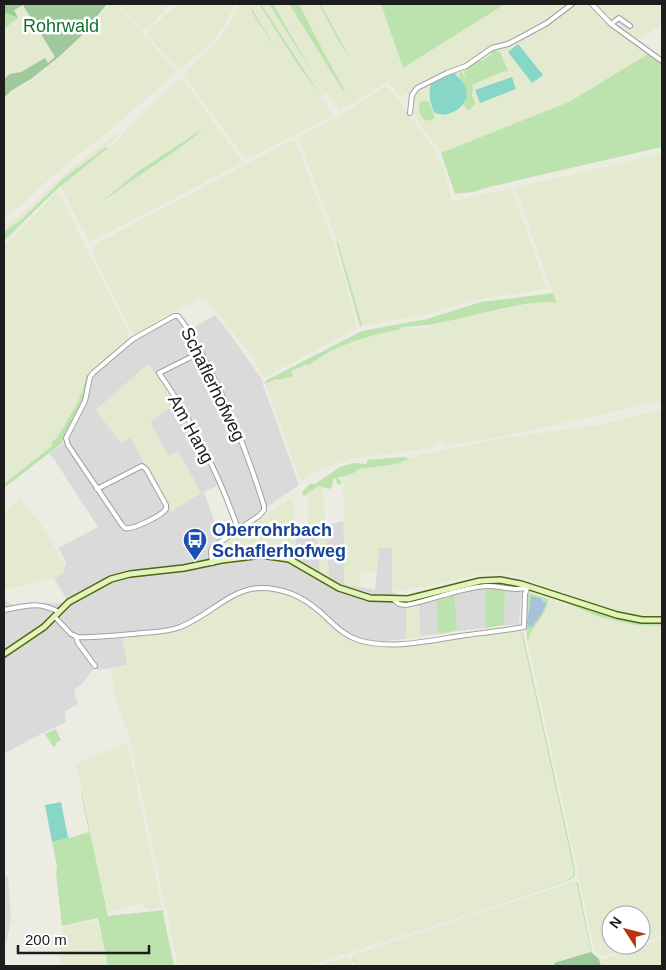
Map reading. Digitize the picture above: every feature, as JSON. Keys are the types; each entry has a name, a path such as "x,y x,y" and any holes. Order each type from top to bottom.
{"main road":[{"path":"4,654 41,629 75,598 115,577 134,573 184,568 256,555 280,557 296,562 344,591 370,598 394,600 413,598 465,584 488,580 508,581 617,615 642,620 662,620"}],"street":[{"path":"410,114 412,95 418,88 447,73 466,66 492,48 508,44 525,35 547,23 572,4"},
{"path":"592,4 611,24 662,60"},
{"path":"611,24 619,18 630,26"},
{"name":"Schaflerhofweg","path":"97,488 66,441 68,432 85,401 91,375 137,336 177,315 200,352 237,429 264,506 264,510 238,529"},
{"name":"Am Hang","path":"200,352 159,373 177,400 223,487 238,529"},
{"path":"142,466 146,469 166,504 166,509 162,514 126,529 97,488 142,466"},
{"path":"212,563 212,548 238,529"},
{"path":"76,637 176,629 200,618 224,601 247,590 268,588 289,593 313,606 338,629 358,640 391,644 414,643 524,628 528,586"},
{"path":"4,610 39,605 49,607 76,637 95,666"}],"shaded area":[{"path":"618,15 634,24 626,33 608,20"},
{"path":"518,44 543,75 532,83 508,52"},
{"path":"454,73 466,88 467,93 464,103 448,114 444,115 434,112 430,98 431,84"},
{"path":"512,77 516,89 480,103 475,90"},
{"path":"175,315 188,331 215,315 263,381 299,485 239,526 220,484 204,492 222,543 214,549 213,554 217,566 243,559 265,558 288,561 296,566 296,530 309,528 309,532 317,530 320,572 329,578 325,525 344,521 344,584 375,590 379,548 392,547 392,591 405,602 477,584 500,584 522,587 519,625 504,625 505,589 486,589 486,628 457,631 455,595 436,601 438,634 420,636 419,605 406,608 406,639 375,642 358,639 333,623 244,589 180,628 122,636 128,666 98,670 95,667 82,684 74,690 78,704 65,711 66,722 4,754 4,600 15,606 60,603 67,600 54,578 64,572 65,565 67,564 58,548 98,527 50,453 66,441 90,377 133,339","holes":["148,364 176,403 150,422 168,456 178,451 201,493 171,511 130,437 121,443 96,410"]},
{"path":"531,596 540,598 546,603 542,613 532,627 528,626 527,622"},
{"path":"61,802 68,838 52,842 45,805"},
{"path":"8,876 11,919 7,941 4,942 4,877"}],"green space":[{"name":"Rohrwald","path":"4,4 107,4 80,37 60,56 4,98 4,79 10,74 21,72 45,58 48,63 55,57 23,5 14,10 18,18 4,12"},
{"path":"110,4 118,6 177,72 108,132 71,160 4,220 4,100 64,54"},
{"path":"118,4 170,4 148,28 142,30"},
{"path":"177,4 235,4 226,22 210,44 179,70 147,35 149,30"},
{"path":"239,4 259,4 333,115 246,160 183,74 217,42 232,20","holes":["250,6 279,53 253,14"]},
{"path":"259,4 261,4 322,98 300,68"},
{"path":"261,4 269,4 313,73 273,4 289,4 349,98 299,4 319,4 348,55 321,4 381,4 403,67 505,4 662,4 662,18 655,22 662,20 662,24 631,43 649,54 568,104 441,153 412,113 413,101 408,93 400,97 390,84 392,78 340,111 327,93 321,97"},
{"path":"269,4 273,4 314,75"},
{"path":"289,4 299,4 347,94 340,86"},
{"path":"319,4 321,4 349,57 339,42"},
{"path":"381,4 505,4 403,68"},
{"path":"23,5 55,58 48,63 44,58 21,72 10,74 4,79 4,29 18,18 14,10"},
{"path":"250,6 280,55 253,14"},
{"path":"4,12 18,18 4,29"},
{"path":"494,50 500,52 508,71 472,85 472,95 475,104 470,110 467,110 464,105 466,98 465,90 459,75 461,71 466,80 464,72 467,67 480,58 481,61 492,54 490,52"},
{"path":"650,53 662,62 662,147 473,192 455,194 441,153 569,102"},
{"path":"181,77 242,161 238,165 90,242 60,186 116,142 131,124"},
{"path":"387,87 433,147 446,175 452,202 511,188 547,289 472,300 429,314 362,326 337,241 298,137 341,115 382,88"},
{"path":"422,101 429,102 435,118 427,121 422,118 419,103"},
{"path":"125,122 124,126 111,144 63,179 22,219 4,232 4,227 19,216 65,173 120,130"},
{"path":"204,128 180,148 101,202 139,171"},
{"path":"292,140 296,142 330,234 341,266 357,328 266,377 262,376 251,355 204,297 165,316 139,332 132,333 94,256 94,245"},
{"path":"106,147 108,148 58,188 4,241 4,232 22,219 63,179"},
{"path":"662,153 662,401 509,435 445,446 441,438 433,448 356,458 320,469 302,481 300,480 265,383 293,376 291,371 307,364 308,366 323,355 358,339 401,329 426,328 465,317 533,303 552,301 556,303 515,187"},
{"path":"56,193 59,193 61,196 130,336 129,339 86,376 77,404 57,439 52,442 52,446 4,484 4,247 16,235 18,236 17,233"},
{"path":"336,241 362,325 360,326"},
{"path":"553,293 557,304 549,302 519,305 434,324 401,327 401,329 363,338 330,352 308,366 307,364 291,371 293,376 264,384 267,380 362,331 427,319 481,302"},
{"path":"120,347 89,375 85,397 62,443 4,488 4,484 52,446 52,442 57,438 77,404 86,376"},
{"path":"148,364 176,403 150,422 168,456 178,451 201,493 171,512 130,437 121,443 96,410"},
{"path":"662,409 662,617 641,617 621,613 581,600 567,592 514,575 473,575 423,587 392,591 392,547 379,548 377,572 360,571 361,587 344,584 343,476 352,475 359,469 397,464 419,455 517,436 598,425"},
{"path":"403,457 409,459 397,464 359,469 352,474 337,478 341,480 341,485 337,484 336,478 333,479 332,487 329,489 318,486 304,496 302,493 311,483 315,484 340,467 353,463 367,464 367,460"},
{"path":"318,486 323,490 329,578 320,572 317,531 309,532 307,495"},
{"path":"292,497 296,530 296,554 294,556 283,552 282,547 218,557 214,556 214,549"},
{"path":"21,498 42,526 65,565 64,572 52,579 4,589 4,512"},
{"path":"257,589 276,590 301,599 340,632 373,644 446,639 519,630 522,635 574,871 571,879 309,966 178,966 129,736 115,699 110,668 127,665 124,637 172,632 186,628 205,619 216,608 239,594"},
{"path":"486,589 505,589 504,625 486,628"},
{"path":"530,589 595,612 629,620 662,622 662,626 636,625 600,617"},
{"path":"531,593 548,599 545,611 532,631 528,643 526,630 527,594","holes":["531,596 545,601 527,619"]},
{"path":"455,595 457,631 438,634 436,601"},
{"path":"548,599 618,621 645,626 662,626 662,935 651,939 651,905 601,905 601,955 598,954 594,947 528,643 529,634 544,612"},
{"path":"419,604 420,635 427,635 428,637 406,639 406,607"},
{"path":"519,630 523,634 575,869 575,876 568,881 351,953 566,881 573,876 574,871 522,635"},
{"path":"56,729 61,740 53,747 45,734"},
{"path":"125,744 128,745 162,907 146,910 143,903 108,912 76,764"},
{"path":"81,794 108,916 164,910 163,913 174,966 108,966 98,918 62,926 56,873 57,866 52,842 68,838 66,828 69,838 89,832"},
{"path":"574,882 577,885 591,952 555,963 555,966 358,966 352,957 355,954"},
{"path":"574,882 575,882 355,954"},
{"path":"575,882 578,883 592,953 577,885"},
{"path":"97,920 108,966 61,966 60,946 63,927"},
{"path":"662,940 662,966 601,966 600,960 616,955 651,955 651,944"},
{"path":"591,952 599,959 601,966 555,966 554,963"},
{"path":"344,957 350,959 355,966 320,966"}],"place":[{"name":"Oberrohrbach Schaflerhofweg","path":"195,561"}]}
